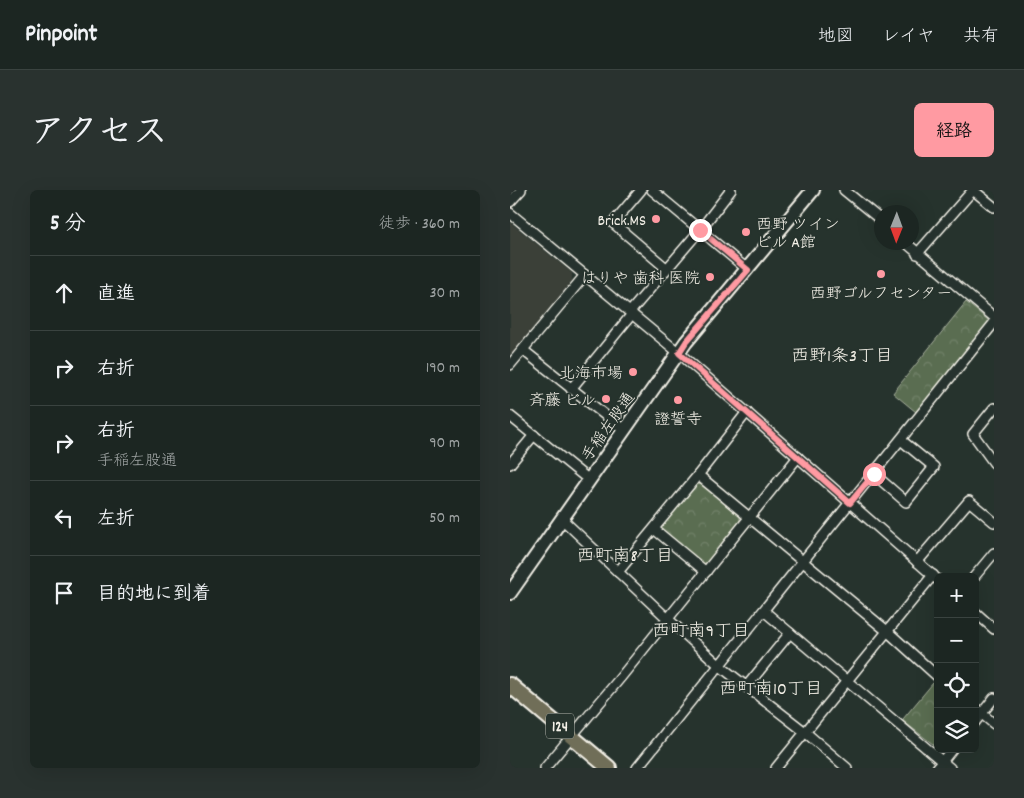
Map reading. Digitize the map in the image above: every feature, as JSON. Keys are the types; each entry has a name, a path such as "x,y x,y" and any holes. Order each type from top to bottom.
{"main road":[{"name":"124","path":"510,685 609,768"}],"street":[{"path":"510,202 521,190"},
{"path":"641,190 613,223 666,268"},
{"path":"652,190 748,270"},
{"path":"844,190 874,214"},
{"path":"917,254 973,190 994,207"},
{"path":"572,389 666,268 700,230 730,191"},
{"name":"手稲左股通","path":"510,593 686,342 748,270 810,191"},
{"path":"510,214 679,353 934,576"},
{"path":"913,250 994,317"},
{"path":"510,365 585,275"},
{"path":"637,768 994,323"},
{"path":"523,350 625,431"},
{"path":"994,408 973,434 994,463"},
{"path":"618,572 747,412"},
{"path":"510,416 589,480"},
{"path":"510,464 534,436"},
{"path":"874,474 906,502 934,467 901,440"},
{"path":"545,768 668,620 798,457"},
{"path":"698,475 887,631 934,673"},
{"path":"917,562 969,501 994,522"},
{"path":"563,520 668,620 720,666 805,732 847,768"},
{"path":"654,529 706,572"},
{"path":"977,573 994,553"},
{"path":"776,768 887,631 934,578"},
{"path":"764,611 847,681 940,765 950,768"},
{"path":"979,616 994,629"},
{"path":"746,687 790,633"},
{"path":"979,710 994,698"},
{"path":"979,712 994,724"},
{"path":"940,765 949,753"}],"shaded area":[{"path":"510,222 572,273 572,281 510,356"}],"green space":[{"path":"966,302 988,320 989,324 916,412 893,393"},
{"path":"701,484 740,516 740,523 706,564 701,563 662,531 661,527 696,485"},
{"path":"934,683 934,745 903,721"}],"place":[{"name":"Brick.MS","path":"656,219"},
{"name":"西野 ツイン ビル A館","path":"746,232"},
{"name":"西野ゴルフセンター","path":"881,274"},
{"name":"はりや 歯科 医院","path":"710,277"},
{"name":"北海市場","path":"633,372"},
{"name":"斉藤 ビル","path":"606,399"},
{"name":"證誓寺","path":"678,400"}],"district":[{"name":"西野1条3丁目","path":"842,355"},
{"name":"西町南8丁目","path":"625,555"},
{"name":"西町南9丁目","path":"701,630"},
{"name":"西町南10丁目","path":"771,688"}],"route":[{"path":"700,230 748,270 686,342 679,353 850,503 874,474"}]}
